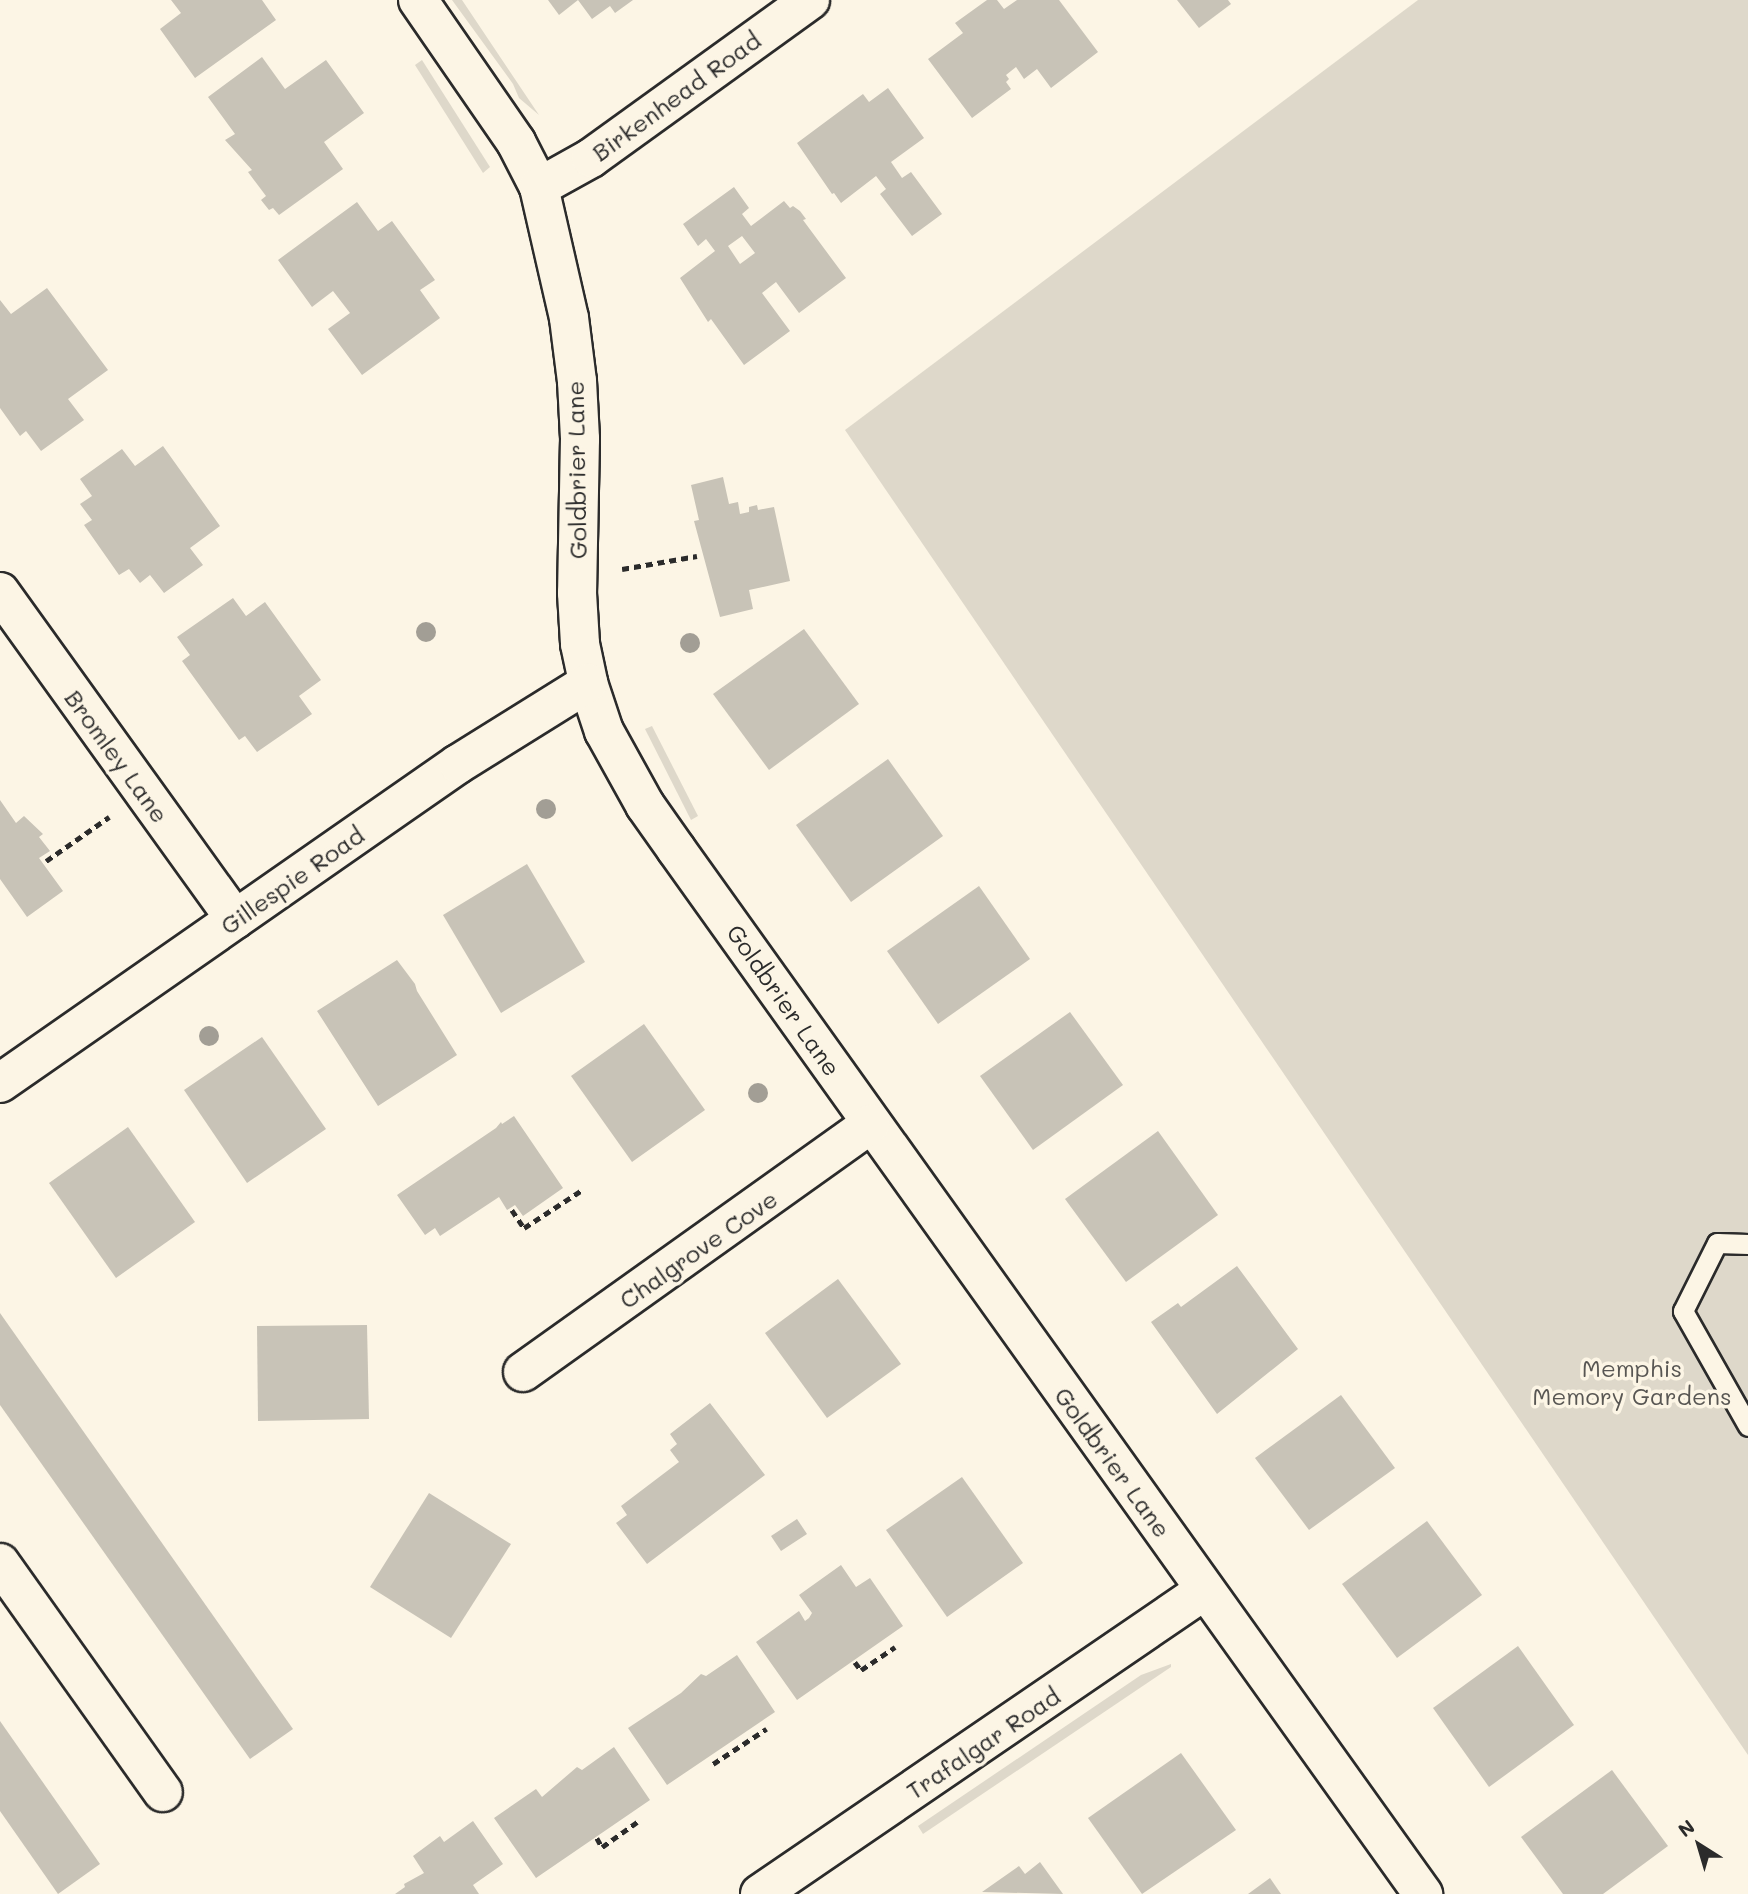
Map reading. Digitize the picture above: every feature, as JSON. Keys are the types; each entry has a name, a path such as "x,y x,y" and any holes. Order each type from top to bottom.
{"street":[{"name":"Goldbrier Lane","path":"418,0 516,142 538,187 569,318 577,381 580,439 577,593 580,644 588,683 604,731 645,805 1423,1894"},
{"name":"Birkenhead Road","path":"538,187 591,158 810,0"},
{"name":"Bromley Lane","path":"0,592 235,919"},
{"name":"Gillespie Road","path":"0,1083 458,764 588,683"},
{"name":"Chalgrove Cove","path":"523,1372 872,1124"},
{"path":"0,1563 163,1792"},
{"name":"Trafalgar Road","path":"760,1894 1205,1590"}],"lane":[{"path":"1748,1244 1717,1243 1683,1311 1748,1426"}],"path":[{"path":"622,569 697,556"},
{"path":"46,861 109,817"},
{"path":"512,1210 524,1228 582,1190"},
{"path":"855,1662 861,1670 895,1647"},
{"path":"713,1764 766,1728"},
{"path":"597,1838 602,1847 637,1822"}],"green space":[{"path":"452,0 462,0 539,115 519,98 513,84"},
{"name":"Memphis Memory Gardens","path":"1418,0 1748,0 1748,1755 845,430"},
{"path":"422,60 490,167 483,173 415,65"},
{"path":"652,726 698,816 691,820 645,729"},
{"path":"1171,1664 1171,1667 923,1834 918,1826 1141,1675"}],"building":[{"path":"171,0 262,0 276,20 195,78 160,29 181,13"},
{"path":"548,0 578,0 559,15"},
{"path":"578,0 633,0 615,13 610,6 592,19"},
{"path":"987,0 997,0 1004,9 1017,0 1059,0 1098,52 1051,88 1037,69 1024,79 1016,67 1006,75 1009,79 1006,82 1011,89 972,118 928,59 963,33 955,23"},
{"path":"1177,0 1228,0 1231,4 1199,28"},
{"path":"262,57 285,89 326,60 364,113 324,142 343,169 279,215 273,208 269,210 261,200 266,196 248,172 252,170 225,140 235,134 208,97"},
{"path":"888,88 924,138 891,162 902,178 911,172 942,214 912,236 880,194 886,189 876,176 841,203 797,143 863,94 869,102"},
{"path":"734,187 749,208 742,214 751,226 784,201 790,208 793,206 800,211 806,219 803,220 846,278 799,313 776,282 762,293 790,331 744,365 711,319 708,322 680,278 715,251 706,239 698,246 683,224","holes":["742,236 755,253 740,264 728,246"]},
{"path":"357,202 378,231 392,221 435,280 420,290 440,318 362,375 328,329 350,313 333,291 312,307 278,260"},
{"path":"47,288 108,370 68,399 84,420 41,451 26,431 20,436 0,408 0,300 11,314"},
{"path":"163,446 220,526 190,548 203,565 164,593 150,575 140,583 129,569 119,575 84,525 92,520 80,504 92,496 80,479 122,449 135,466"},
{"path":"723,477 729,504 738,502 740,514 749,512 749,507 757,505 758,510 774,507 790,581 749,590 753,609 720,617 694,521 699,520 691,485"},
{"path":"233,598 246,616 265,602 321,680 299,696 312,714 257,752 245,736 239,740 182,661 190,655 177,637"},
{"path":"804,629 859,704 769,770 713,694"},
{"path":"888,759 943,836 851,902 796,825"},
{"path":"0,800 16,823 24,816 43,834 39,837 50,851 39,858 63,891 27,917 0,879"},
{"path":"527,864 585,962 501,1013 443,915"},
{"path":"979,886 1030,959 938,1024 887,951"},
{"path":"397,960 415,984 457,1055 378,1106 317,1011"},
{"path":"1070,1012 1123,1085 1033,1150 980,1076"},
{"path":"644,1024 705,1110 632,1162 571,1076"},
{"path":"262,1037 326,1129 247,1183 184,1090"},
{"path":"514,1116 563,1188 523,1216 515,1205 507,1210 499,1197 440,1236 435,1228 425,1235 397,1195 501,1122 502,1124"},
{"path":"128,1127 195,1222 116,1278 49,1183"},
{"path":"1158,1131 1218,1215 1126,1282 1065,1199"},
{"path":"1237,1266 1298,1349 1217,1414 1151,1322 1178,1303 1181,1307"},
{"path":"838,1279 901,1364 827,1418 765,1333"},
{"path":"0,1313 293,1729 250,1759 0,1405"},
{"path":"367,1325 369,1419 258,1421 257,1326"},
{"path":"1341,1395 1395,1468 1309,1530 1255,1458"},
{"path":"710,1403 765,1475 647,1564 616,1523 627,1515 621,1506 679,1462 670,1450 677,1444 670,1434"},
{"path":"962,1477 1023,1563 947,1617 886,1530"},
{"path":"429,1493 511,1544 451,1638 370,1587"},
{"path":"797,1519 807,1534 781,1551 771,1536"},
{"path":"1427,1521 1482,1595 1397,1658 1342,1584"},
{"path":"841,1565 856,1587 870,1578 903,1626 797,1700 756,1642 799,1611 805,1621 809,1618 812,1613 799,1595"},
{"path":"1518,1646 1574,1725 1489,1787 1433,1708"},
{"path":"737,1655 775,1712 667,1785 628,1728 681,1693 701,1674 706,1676"},
{"path":"0,1721 100,1864 58,1894 0,1811"},
{"path":"614,1747 650,1800 536,1878 494,1818 536,1789 542,1797 577,1767 582,1770"},
{"path":"1181,1753 1236,1830 1142,1894 1088,1818"},
{"path":"1612,1770 1668,1846 1603,1894 1563,1894 1521,1837"},
{"path":"473,1821 503,1864 473,1885 479,1894 395,1894 405,1887 404,1884 424,1873 413,1856 440,1836 444,1842"},
{"path":"1040,1862 1063,1894 982,1892 1019,1866 1025,1874"},
{"path":"1270,1878 1281,1894 1248,1894"}]}
